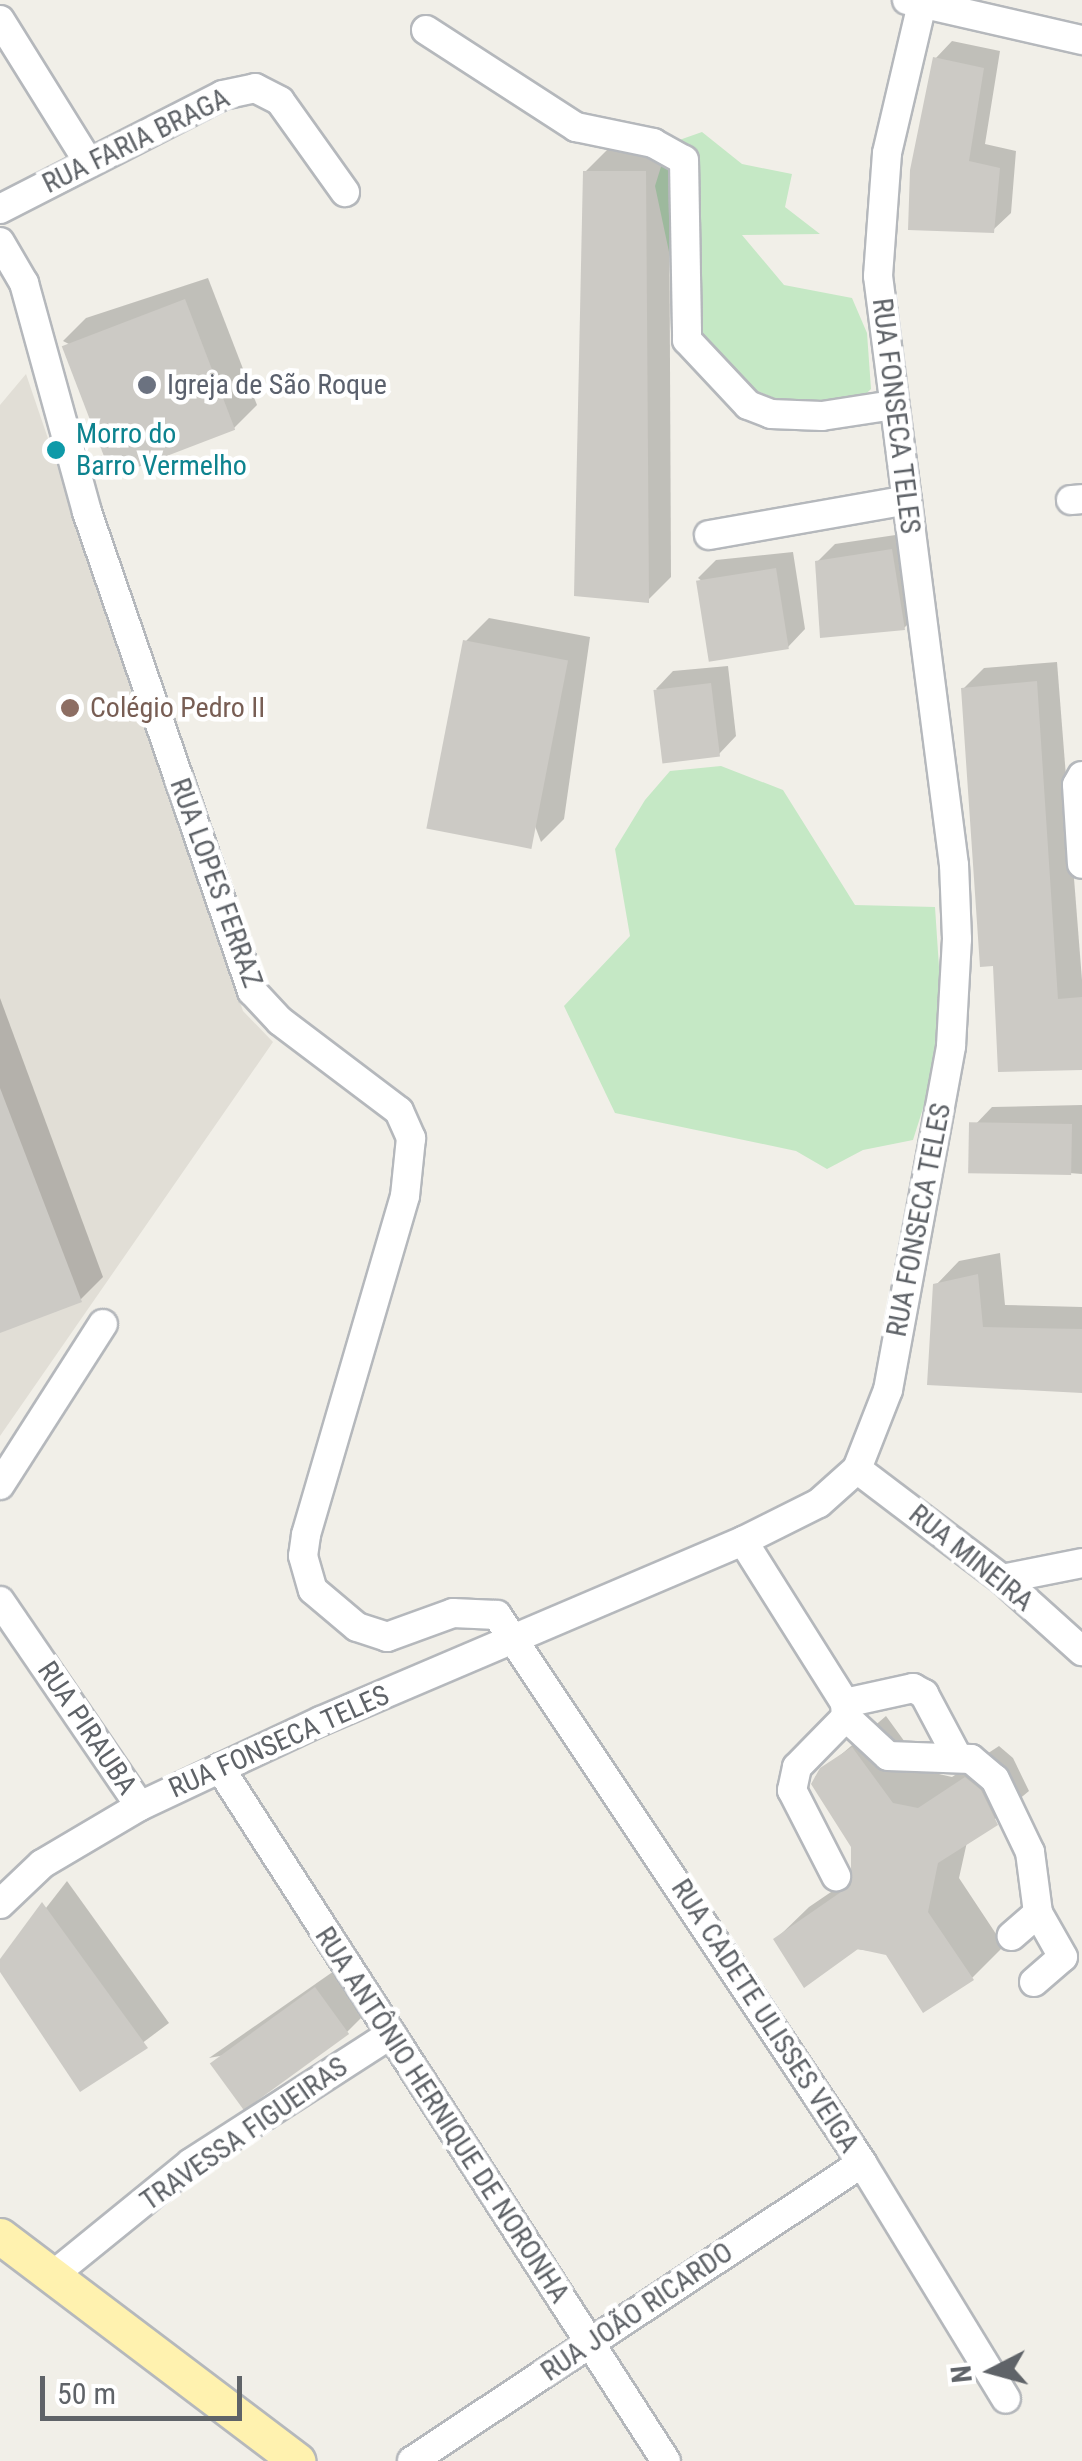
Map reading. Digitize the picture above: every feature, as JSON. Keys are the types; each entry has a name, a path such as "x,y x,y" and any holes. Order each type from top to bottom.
{"main road":[{"path":"0,2236 298,2461"}],"street":[{"path":"917,2 1082,40"},
{"name":"RUA FONSECA TELES","path":"0,1904 42,1864 140,1806 744,1541 818,1503 857,1469 888,1390 952,1028 954,866 878,276 888,153 917,2"},
{"path":"0,20 87,160"},
{"path":"426,30 576,127 653,143 684,160 687,340 748,405 770,414 822,416 894,406"},
{"name":"RUA FARIA BRAGA","path":"0,209 87,160 223,95 255,88 280,101 345,192"},
{"name":"RUA LOPES FERRAZ","path":"0,242 24,283 87,512 252,991 266,1009 399,1111 411,1138 405,1196 306,1535 307,1574 325,1603 357,1627 387,1637 476,1610 497,1615 517,1638"},
{"path":"709,535 907,500"},
{"path":"1082,776 1077,785 1082,864"},
{"path":"0,1485 103,1324"},
{"name":"RUA MINEIRA","path":"857,1469 1002,1578 1082,1651"},
{"path":"744,1541 845,1710 888,1756 971,1760 994,1779 1030,1852 1038,1912 1063,1957 1034,1982"},
{"path":"1002,1578 1082,1562"},
{"name":"RUA PIRAUBA","path":"0,1602 140,1806"},
{"name":"RUA CADETE ULISSES VEIGA","path":"517,1638 862,2163 1006,2399"},
{"path":"836,1876 792,1790 798,1767 845,1710 913,1688 924,1694 958,1758"},
{"name":"RUA ANTÔNIO HERNIQUE DE NORONHA","path":"220,1768 666,2461"},
{"path":"1012,1936 1038,1912"},
{"name":"TRAVESSA FIGUEIRAS","path":"52,2276 190,2163 391,2034"},
{"name":"RUA JOÃO RICARDO","path":"412,2461 862,2163"}],"shaded area":[{"name":"Colégio Pedro II","path":"26,374 243,1011 273,1042 0,1436 0,405"}],"green space":[{"path":"702,132 742,164 792,174 785,207 820,234 742,235 784,285 852,298 867,333 871,389 852,407 795,406 739,384 705,345 699,310 672,266 655,186 668,144"},
{"path":"721,766 783,790 855,905 935,907 944,1042 913,1140 863,1150 827,1169 796,1151 615,1113 564,1006 630,936 615,849 645,800 670,771"}],"building":[{"path":"933,57 984,68 969,161 1000,168 994,233 908,230 910,170"},
{"path":"583,171 646,171 649,603 574,596"},
{"name":"Igreja de São Roque","path":"185,299 235,430 112,477 62,346"},
{"path":"892,549 905,630 820,638 815,561"},
{"path":"776,568 789,649 709,662 696,581"},
{"path":"463,640 568,660 531,849 426,828"},
{"path":"1037,681 1058,999 1082,997 1082,1070 998,1072 993,966 980,967 961,688"},
{"path":"711,683 720,756 662,764 653,690"},
{"path":"0,1088 82,1302 0,1333"},
{"path":"969,1122 1072,1124 1071,1175 968,1173"},
{"path":"978,1274 983,1327 1082,1329 1082,1393 927,1385 933,1284"},
{"path":"852,1747 893,1803 918,1808 965,1777 981,1790 998,1825 938,1863 928,1912 974,1980 923,2013 886,1955 858,1949 804,1988 773,1939 851,1885 851,1847 811,1784 820,1768"},
{"path":"42,1902 148,2048 80,2092 0,1972 0,1959"},
{"path":"315,1987 349,2034 244,2110 210,2063"}],"place":[{"name":"Igreja de São Roque","path":"147,385"},
{"name":"Morro do Barro Vermelho","path":"56,450"},
{"name":"Colégio Pedro II","path":"70,708"}]}
